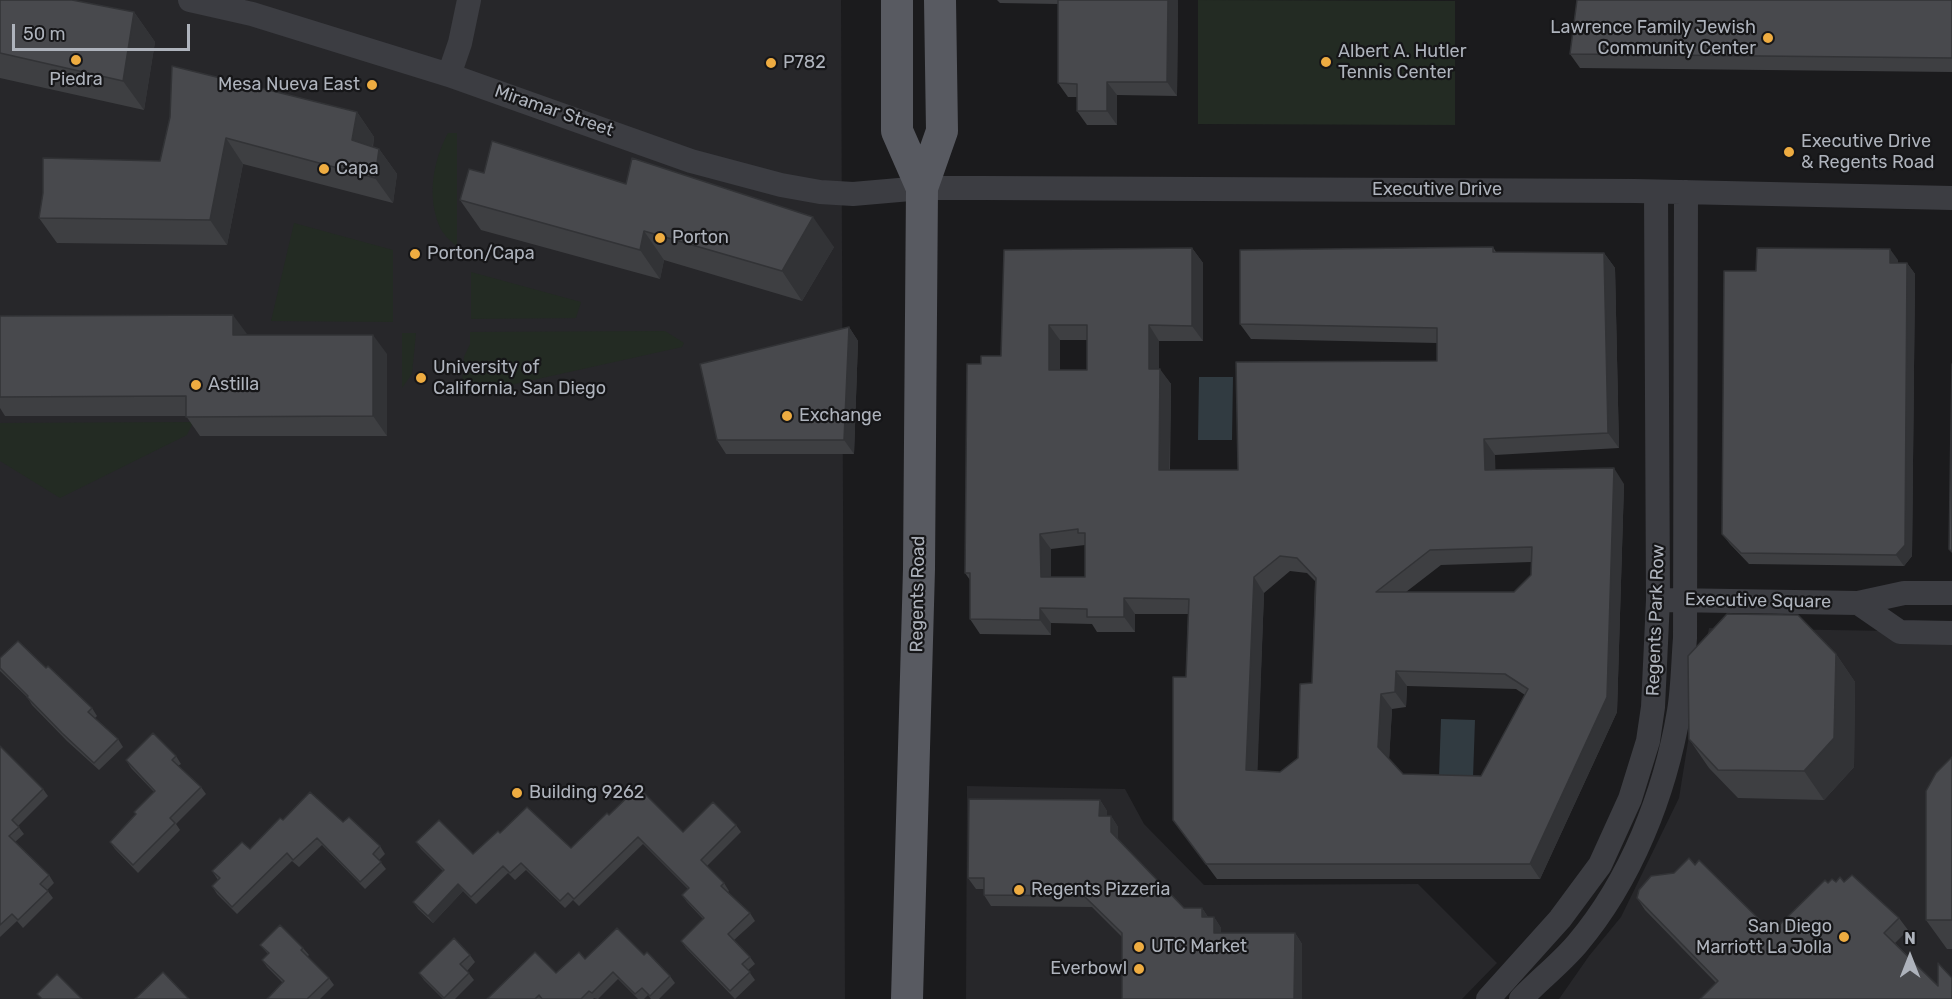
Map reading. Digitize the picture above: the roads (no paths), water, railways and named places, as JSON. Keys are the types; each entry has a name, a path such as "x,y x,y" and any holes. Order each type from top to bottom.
{"main road":[{"name":"Regents Road","path":"897,0 897,131 922,188"},
{"name":"Regents Road","path":"907,999 919,569 922,188 942,131 940,0"}],"street":[{"name":"Miramar Street","path":"190,0 252,14 449,75 691,161 782,185 819,192 853,194 922,188"},
{"path":"449,75 460,43 470,0"},
{"name":"Executive Drive","path":"922,188 1686,192 1952,198"},
{"name":"Regents Park Row","path":"1488,999 1560,919 1600,865 1630,799 1648,741 1657,648 1658,600 1656,192"},
{"name":"Regents Park Row","path":"1521,999 1576,945 1600,913 1625,870 1648,822 1663,778 1679,711 1685,600 1686,192"},
{"name":"Executive Square","path":"1658,600 1858,603 1904,592 1950,593"},
{"path":"1950,593 1950,633"},
{"name":"Executive Square","path":"1858,603 1900,632 1950,633"}],"place":[{"name":"Lawrence Family Jewish Community Center","path":"1768,38"},
{"name":"Piedra","path":"76,60"},
{"name":"Albert A. Hutler Tennis Center","path":"1326,62"},
{"name":"P782","path":"771,63"},
{"name":"Mesa Nueva East","path":"372,85"},
{"name":"Executive Drive & Regents Road","path":"1789,152"},
{"name":"Capa","path":"324,169"},
{"name":"Porton","path":"660,238"},
{"name":"Porton/Capa","path":"415,254"},
{"name":"University of California, San Diego","path":"421,378"},
{"name":"Astilla","path":"196,385"},
{"name":"Exchange","path":"787,416"},
{"name":"Building 9262","path":"517,793"},
{"name":"Regents Pizzeria","path":"1019,890"},
{"name":"San Diego Marriott La Jolla","path":"1844,937"},
{"name":"UTC Market","path":"1139,947"},
{"name":"Everbowl","path":"1139,969"}]}
